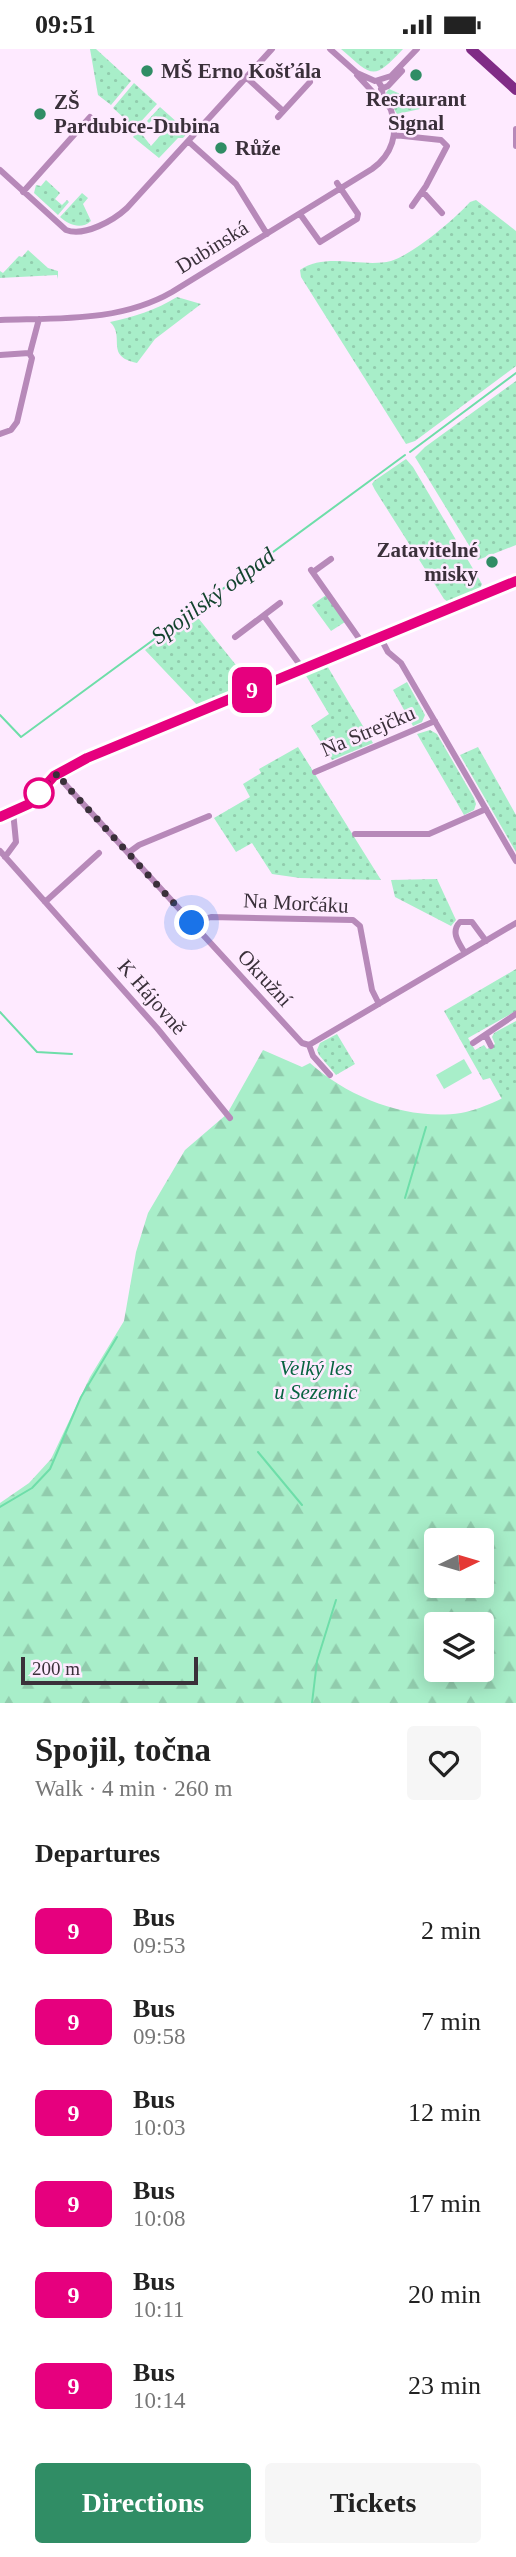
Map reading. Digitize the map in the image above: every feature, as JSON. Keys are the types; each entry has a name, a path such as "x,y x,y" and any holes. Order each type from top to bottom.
{"main road":[{"path":"473,51 516,90"}],"street":[{"path":"0,170 66,230 82,231 125,210 272,49"},
{"path":"330,49 370,88 393,120"},
{"path":"343,61 365,78 378,81 395,73 420,49"},
{"path":"370,88 380,89 391,84 420,49"},
{"path":"246,77 283,111"},
{"path":"378,81 390,108 394,135 441,140 446,145 446,150 423,192 412,206"},
{"path":"278,117 310,82"},
{"path":"379,99 380,89"},
{"path":"23,192 90,117"},
{"path":"516,129 516,146"},
{"name":"Dubinská","path":"0,320 111,315 143,307 172,292 381,162 390,150 394,135"},
{"path":"188,141 236,184 267,234"},
{"path":"300,214 318,242 358,219 359,215 340,186"},
{"path":"423,192 442,213"},
{"path":"0,434 11,430 18,422 39,319"},
{"path":"0,355 30,353"},
{"path":"331,559 312,571 363,644"},
{"path":"0,817 33,801 58,773 87,758 516,581"},
{"path":"236,637 280,603"},
{"path":"264,616 303,669"},
{"path":"380,637 388,652 401,663 516,861"},
{"name":"Na Strejčku","path":"315,772 435,721"},
{"name":"Okružní","path":"58,773 65,784 302,1043 309,1045 312,1054 330,1075"},
{"path":"355,834 429,834 486,809"},
{"path":"2,854 16,842 17,828 13,811"},
{"path":"128,853 139,845 209,815"},
{"path":"45,902 99,853"},
{"name":"K Hájovně","path":"2,854 157,1028 230,1118"},
{"name":"Na Morčáku","path":"192,923 211,917 353,920 360,926 372,990 379,1004"},
{"path":"465,953 455,932 460,922 472,922 486,941"},
{"path":"309,1045 516,923"},
{"path":"473,1043 516,1014"},
{"path":"486,1036 491,1045"}],"green space":[{"path":"90,49 96,49 131,81 111,105 98,95"},
{"path":"341,49 403,49 385,66 373,71 367,70"},
{"path":"134,83 157,104 135,128 113,108"},
{"path":"389,89 414,100 420,109 397,114 385,94"},
{"path":"160,107 188,132 183,138 178,138 159,158 133,137 142,126 145,128 141,133 151,146 166,129 156,116 149,123 147,121"},
{"path":"46,180 60,193 55,199 62,205 67,200 69,202 58,215 34,193 36,185 41,186"},
{"path":"82,193 88,198 83,204 91,221 75,225 60,217"},
{"path":"476,200 516,231 516,366 415,441 406,444 301,277 300,270 321,262 391,261 421,244 470,202"},
{"path":"28,250 48,268 58,271 58,279 57,275 0,278 0,271 3,273"},
{"path":"177,297 201,304 155,339 137,363 121,356 110,322 145,313"},
{"path":"516,381 516,545 478,560 415,457"},
{"path":"406,459 482,584 480,589 448,602 444,599 375,490 372,484 374,481"},
{"path":"326,595 345,622 331,631 312,605"},
{"path":"195,614 252,685 199,707 145,650"},
{"path":"326,664 373,743 332,760 311,726 329,714 305,674"},
{"path":"407,682 425,715 422,722 413,726 393,690"},
{"path":"430,730 437,734 474,798 474,810 464,815 417,734"},
{"path":"298,747 381,880 300,878 272,874 252,843 236,852 214,818 250,797 243,784 261,773 259,769"},
{"path":"478,747 516,815 516,852 460,755"},
{"path":"437,879 456,920 451,926 395,897 391,880"},
{"path":"516,969 516,1011 468,1038 475,1050 484,1045 487,1049 495,1044 492,1037 494,1033 516,1021 516,1094 503,1101 490,1078 483,1080 444,1011"},
{"path":"337,1034 355,1064 336,1075 317,1050 320,1043"},
{"name":"Velký les u Sezemic","path":"263,1050 302,1067 310,1063 343,1087 401,1110 441,1115 468,1112 516,1091 516,1703 0,1703 0,1503 29,1483 51,1459 90,1377 124,1321 136,1252 148,1213 185,1150 227,1114"},
{"path":"464,1059 472,1073 444,1089 436,1075"}],"waterway":[{"name":"Spojilský odpad","path":"410,452 516,373"},
{"name":"Spojilský odpad","path":"0,715 21,737 405,455"},
{"path":"0,1012 37,1052 72,1054"},
{"path":"405,1198 426,1127"},
{"path":"0,1507 32,1488 50,1469 81,1397 117,1337"},
{"path":"258,1452 302,1505"},
{"path":"312,1703 317,1661 336,1600"}],"bus line":[{"name":"9","path":"0,817 29,804 54,776 87,758 516,581"}],"place":[{"name":"MŠ Erno Košťála","path":"147,71"},
{"name":"Restaurant Signal","path":"416,75"},
{"name":"ZŠ Pardubice-Dubina","path":"40,114"},
{"name":"Růže","path":"221,148"},
{"name":"Zatavitelné misky","path":"492,562"}],"route":[{"path":"39,793 58,773 65,784 192,923"}]}
